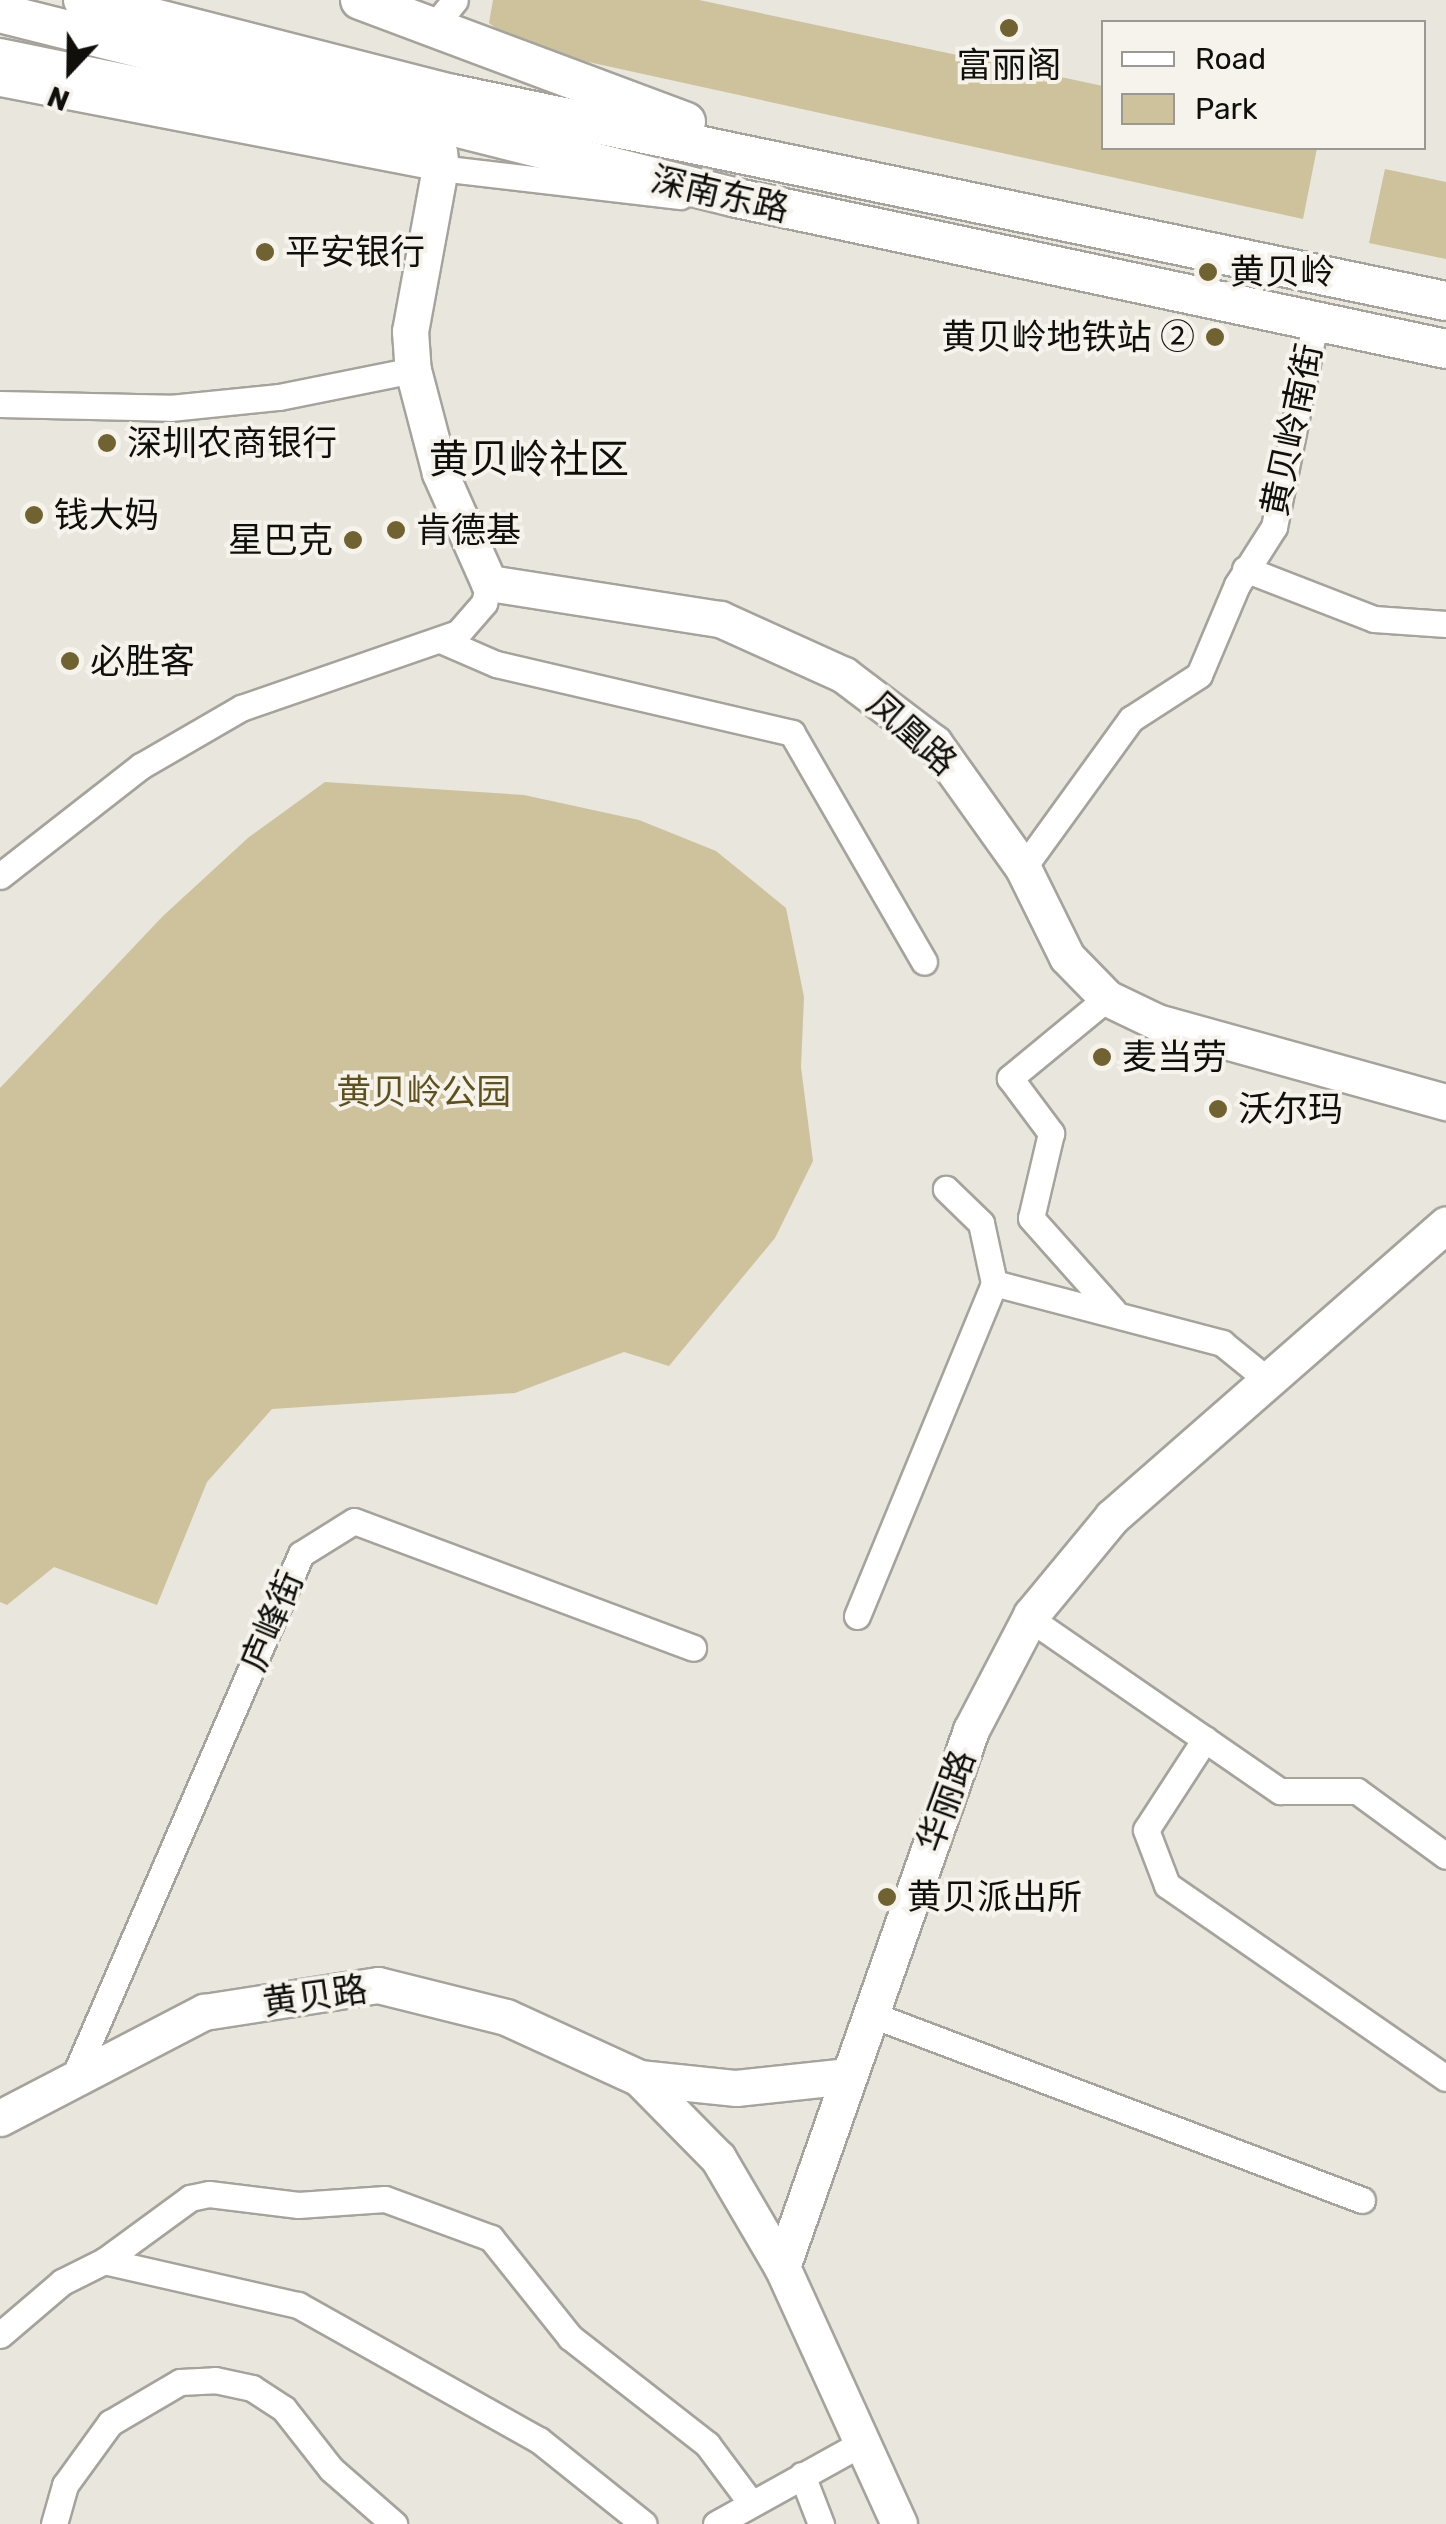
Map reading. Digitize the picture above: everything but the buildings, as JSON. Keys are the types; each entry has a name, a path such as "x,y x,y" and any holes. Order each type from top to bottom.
{"main road":[{"name":"深南东路","path":"83,0 198,47 577,159 737,198 1446,349"},
{"path":"360,0 444,13 801,164"},
{"name":"深南东路","path":"0,13 453,94 1446,302"},
{"path":"0,58 442,161 577,159"}],"street":[{"path":"0,84 617,193 737,198"},
{"path":"0,876 141,766 207,726 312,681 442,641 471,620 489,584 440,473 414,370 410,330 442,161"},
{"name":"黄贝岭南街","path":"1024,868 1131,719 1199,676 1245,569 1274,527 1316,322"},
{"path":"0,404 170,408 279,396 414,370"},
{"path":"1245,569 1374,619 1446,624"},
{"name":"凤凰路","path":"489,584 720,619 844,676 934,744 1024,868 1067,957 1107,998 1156,1022 1446,1102"},
{"path":"442,641 496,664 792,732 924,962"},
{"path":"1107,998 1010,1078 1052,1133 1031,1218 1113,1310"},
{"path":"858,1616 994,1282 981,1222 946,1189"},
{"name":"华丽路","path":"782,2266 971,1730 1029,1618 1112,1517 1446,1226"},
{"path":"994,1282 1113,1310 1222,1343 1269,1381"},
{"name":"庐峰街","path":"74,2077 301,1554 354,1522 693,1648"},
{"path":"1029,1618 1280,1791 1356,1792 1446,1856"},
{"path":"1205,1739 1146,1830 1167,1885 1446,2078"},
{"name":"黄贝路","path":"0,2118 204,2012 378,1985 506,2018 640,2078 736,2088 848,2076"},
{"path":"870,2014 1362,2200"},
{"name":"黄贝路","path":"640,2078 718,2158 782,2266"},
{"path":"0,2335 62,2282 104,2260 190,2198 209,2194 268,2204 385,2200 434,2215 504,2250 570,2336 707,2444 750,2503"},
{"path":"104,2260 298,2305 539,2440 644,2524"},
{"path":"782,2266 899,2524"},
{"path":"54,2524 66,2485 110,2423 180,2382 214,2380 252,2388 284,2408 368,2516 394,2524"},
{"path":"716,2524 862,2443"},
{"path":"802,2475 821,2524"}],"green space":[{"path":"493,0 699,0 1101,86 1101,150 1317,150 1303,219 520,47 489,23"},
{"path":"1385,169 1446,182 1446,259 1369,243"},
{"name":"黄贝岭公园","path":"325,782 524,795 639,820 716,851 786,908 804,997 801,1067 813,1161 775,1238 669,1366 624,1352 515,1393 272,1409 207,1482 157,1605 54,1567 7,1605 0,1602 0,1088 163,916 249,837"}],"place":[{"name":"富丽阁","path":"1009,28"},
{"name":"平安银行","path":"265,252"},
{"name":"黄贝岭","path":"1208,272"},
{"name":"黄贝岭地铁站 ②","path":"1215,337"},
{"name":"深圳农商银行","path":"107,443"},
{"name":"钱大妈","path":"34,515"},
{"name":"肯德基","path":"396,530"},
{"name":"星巴克","path":"353,540"},
{"name":"必胜客","path":"70,661"},
{"name":"麦当劳","path":"1102,1057"},
{"name":"沃尔玛","path":"1218,1109"},
{"name":"黄贝派出所","path":"887,1897"}],"district":[{"name":"黄贝岭社区","path":"529,460"}]}
